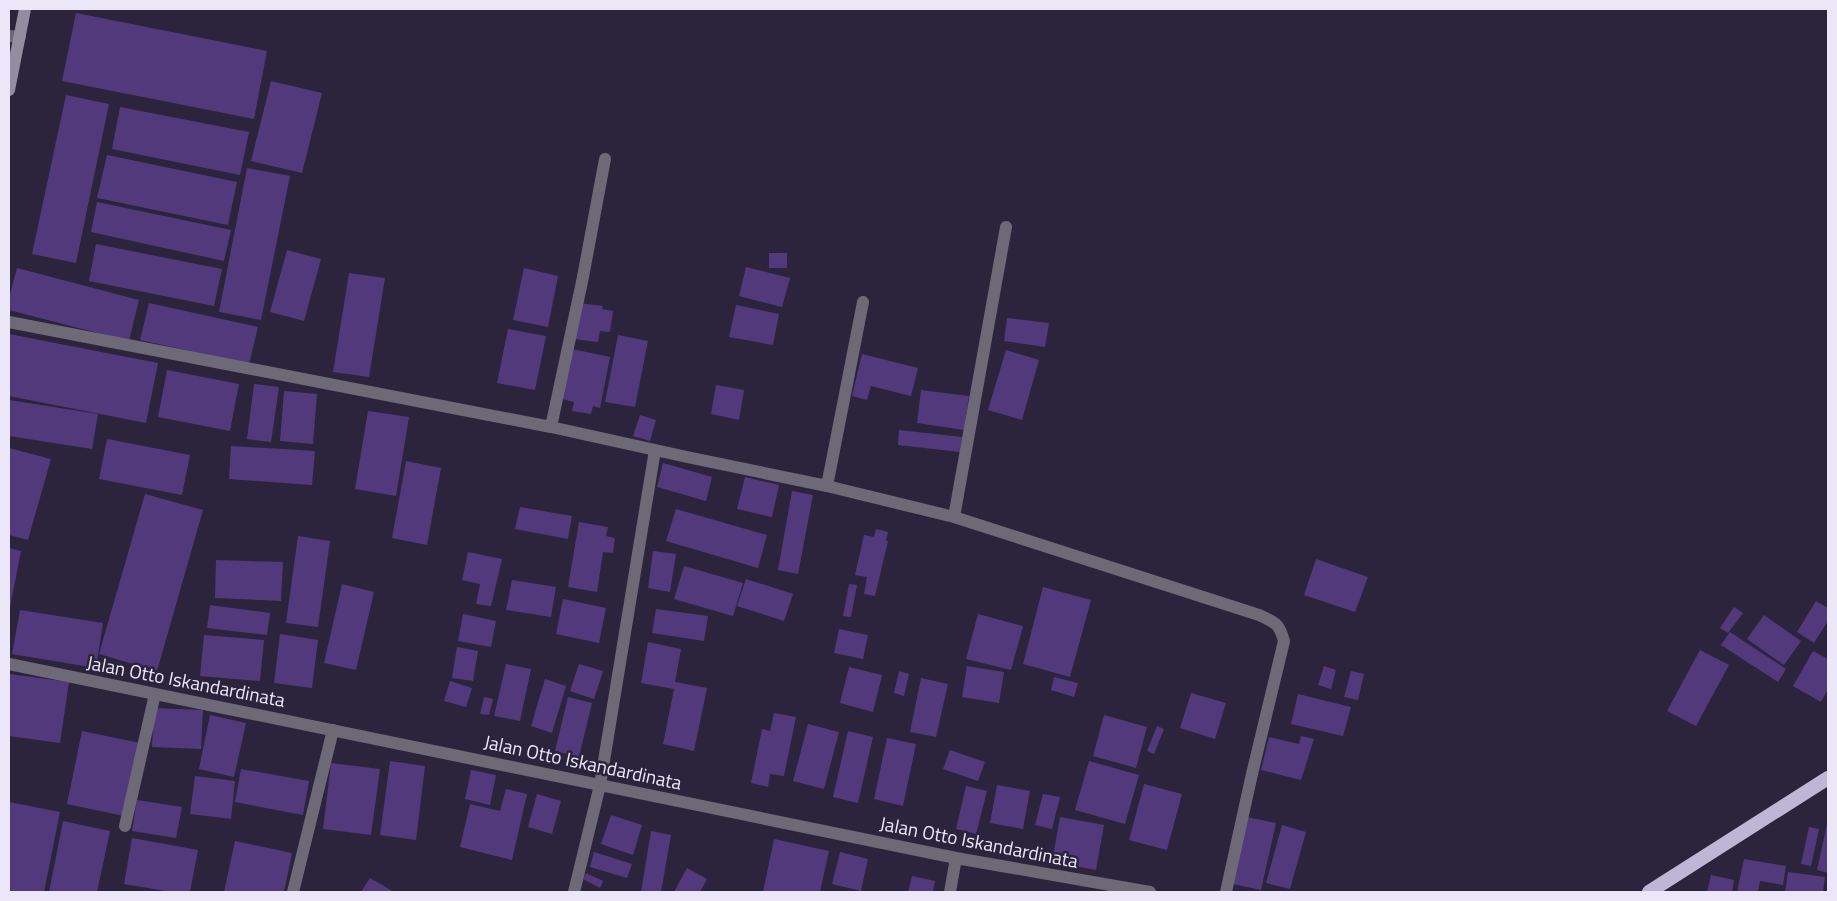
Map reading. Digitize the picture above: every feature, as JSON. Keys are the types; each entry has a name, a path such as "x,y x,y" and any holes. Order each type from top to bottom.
{"highway":[{"path":"1649,892 1828,778"}],"main road":[{"path":"9,90 14,37 25,9"}],"street":[{"path":"551,427 605,159"},
{"path":"954,517 1006,227"},
{"path":"827,486 863,302"},
{"path":"9,322 551,427 827,486 954,517 1276,622 1281,629 1284,642 1226,892"},
{"path":"574,892 600,785 655,450"},
{"name":"Jalan Otto Iskandardinata","path":"9,664 956,858 1150,892"},
{"path":"125,826 155,694"},
{"path":"293,892 333,730"},
{"path":"950,892 956,858"}],"building":[{"path":"76,13 267,51 254,119 62,81"},
{"path":"271,81 322,93 302,173 251,161"},
{"path":"66,95 109,104 76,263 32,254"},
{"path":"120,107 249,132 240,175 112,149"},
{"path":"107,155 237,182 228,225 97,198"},
{"path":"247,168 290,176 261,320 219,312"},
{"path":"97,202 231,230 224,261 91,232"},
{"path":"96,244 222,269 214,306 89,281"},
{"path":"287,250 321,259 304,321 270,312"},
{"path":"769,253 787,253 787,268 769,268"},
{"path":"746,267 790,278 782,307 739,296"},
{"path":"17,268 139,300 129,341 9,310 9,298"},
{"path":"524,268 558,276 548,327 513,320"},
{"path":"349,273 385,278 369,377 333,372"},
{"path":"149,303 258,327 249,364 140,340"},
{"path":"579,303 603,306 602,309 613,311 610,332 600,331 598,342 574,339"},
{"path":"736,305 779,314 773,345 729,337"},
{"path":"1007,318 1049,323 1045,347 1004,341"},
{"path":"508,329 546,336 535,390 497,383"},
{"path":"9,334 158,363 146,423 9,396"},
{"path":"618,335 648,341 635,407 605,402"},
{"path":"572,349 610,357 600,408 593,406 591,414 572,411 574,402 562,399"},
{"path":"1006,350 1039,360 1022,420 988,410"},
{"path":"862,354 918,368 911,396 871,386 867,400 852,396"},
{"path":"167,370 239,384 230,431 158,417"},
{"path":"254,384 279,387 271,442 247,439"},
{"path":"716,385 744,390 739,420 711,414"},
{"path":"921,390 969,396 964,430 917,423"},
{"path":"284,391 317,394 313,444 280,441"},
{"path":"9,400 98,414 92,449 9,436"},
{"path":"368,411 409,417 396,496 355,489"},
{"path":"640,415 656,420 650,441 633,436"},
{"path":"899,430 962,437 960,452 898,445"},
{"path":"107,439 190,455 182,495 99,479"},
{"path":"231,446 315,451 312,485 229,479"},
{"path":"9,448 51,459 28,540 9,535"},
{"path":"406,461 441,468 427,545 392,538"},
{"path":"663,463 712,477 706,501 657,487"},
{"path":"745,477 779,485 772,517 737,509"},
{"path":"792,491 813,495 798,574 778,570"},
{"path":"145,494 203,510 157,671 99,654"},
{"path":"520,507 572,516 568,539 515,529"},
{"path":"676,509 767,535 758,568 666,541"},
{"path":"579,522 608,527 606,536 615,538 613,553 603,552 597,592 568,587"},
{"path":"876,529 888,532 886,541 888,541 875,596 864,594 867,577 855,575 864,535 874,537"},
{"path":"298,536 330,541 318,627 286,623"},
{"path":"9,548 21,551 10,607 9,607"},
{"path":"653,551 676,554 670,592 648,588"},
{"path":"468,552 502,559 491,606 476,604 480,584 462,580"},
{"path":"1316,559 1368,577 1355,612 1304,595"},
{"path":"216,560 283,562 281,601 215,598"},
{"path":"684,566 743,583 733,616 674,599"},
{"path":"746,579 793,594 784,621 737,606"},
{"path":"512,580 556,587 551,617 506,610"},
{"path":"342,584 374,592 356,670 324,663"},
{"path":"849,584 857,585 851,617 843,616"},
{"path":"1043,587 1091,600 1070,677 1023,664"},
{"path":"563,599 606,608 599,643 556,634"},
{"path":"1816,601 1828,608 1828,621 1814,643 1797,632"},
{"path":"210,605 270,613 267,635 207,628"},
{"path":"1734,607 1743,613 1728,633 1720,628"},
{"path":"656,609 708,616 704,641 652,633"},
{"path":"20,610 103,623 96,668 12,654"},
{"path":"463,614 496,621 491,647 458,641"},
{"path":"978,614 1023,626 1011,670 966,659"},
{"path":"1764,615 1801,641 1784,665 1747,639"},
{"path":"839,629 868,635 863,659 834,653"},
{"path":"1730,632 1786,669 1778,682 1721,645"},
{"path":"280,634 318,640 312,688 274,683"},
{"path":"204,635 264,640 260,681 200,676"},
{"path":"648,642 681,649 675,682 707,688 694,751 663,744 674,689 641,683"},
{"path":"457,647 478,651 473,681 452,678"},
{"path":"1700,650 1729,665 1696,726 1667,711"},
{"path":"1813,651 1828,659 1828,689 1821,702 1793,686"},
{"path":"506,664 531,669 520,721 494,716"},
{"path":"579,664 603,671 594,699 570,691"},
{"path":"967,666 1004,672 999,703 962,697"},
{"path":"1324,666 1336,670 1331,689 1318,685"},
{"path":"849,667 882,675 873,712 840,703"},
{"path":"899,671 909,674 904,696 894,693"},
{"path":"1351,671 1364,674 1358,700 1344,697"},
{"path":"9,674 69,682 60,743 9,736"},
{"path":"1054,677 1078,683 1074,697 1051,690"},
{"path":"921,678 948,684 936,737 910,732"},
{"path":"545,679 566,686 552,733 531,726"},
{"path":"450,681 472,688 466,707 444,701"},
{"path":"1191,693 1226,703 1215,739 1180,728"},
{"path":"1298,694 1351,707 1343,736 1291,724"},
{"path":"484,697 493,699 489,715 480,714"},
{"path":"568,697 592,703 579,757 555,751"},
{"path":"154,708 203,710 201,749 152,747"},
{"path":"774,713 796,717 784,776 770,774 768,787 751,783 762,729 770,731"},
{"path":"210,715 246,723 234,777 199,769"},
{"path":"1104,715 1147,727 1136,768 1093,756"},
{"path":"808,724 839,732 824,789 793,781"},
{"path":"1157,726 1164,729 1154,754 1147,751"},
{"path":"82,731 140,743 124,816 67,804"},
{"path":"848,731 873,737 858,803 833,797"},
{"path":"1301,736 1314,739 1301,780 1261,770 1269,737 1299,744"},
{"path":"887,738 916,744 903,806 874,799"},
{"path":"950,750 985,762 978,781 943,769"},
{"path":"390,761 425,766 416,840 380,835"},
{"path":"1089,761 1139,775 1125,824 1075,810"},
{"path":"331,763 380,769 371,835 323,829"},
{"path":"241,769 309,781 303,815 235,802"},
{"path":"471,770 496,775 490,805 465,799"},
{"path":"195,776 235,781 231,819 190,814"},
{"path":"1144,784 1182,794 1167,850 1129,840"},
{"path":"997,785 1030,791 1023,829 990,823"},
{"path":"966,786 987,791 976,834 956,829"},
{"path":"506,789 527,794 512,860 460,847 470,804 500,811"},
{"path":"537,794 561,801 552,834 528,827"},
{"path":"1043,794 1060,797 1052,829 1035,825"},
{"path":"137,800 182,807 176,838 132,831"},
{"path":"9,802 60,812 44,892 9,892"},
{"path":"611,815 642,825 633,855 601,844"},
{"path":"1060,817 1104,825 1096,870 1052,862"},
{"path":"1247,817 1276,823 1261,890 1232,884"},
{"path":"63,821 110,831 97,892 49,892"},
{"path":"1828,824 1828,873 1817,870"},
{"path":"1282,825 1306,832 1290,889 1266,883"},
{"path":"1809,827 1819,829 1811,866 1801,864"},
{"path":"651,831 671,835 661,892 641,892"},
{"path":"132,838 198,850 190,892 171,892 124,884"},
{"path":"774,839 829,851 820,892 763,892"},
{"path":"235,841 292,853 284,892 224,892"},
{"path":"594,852 632,864 627,878 590,867"},
{"path":"840,852 868,859 861,891 832,884"},
{"path":"1744,859 1786,866 1783,885 1760,881 1758,892 1737,892"},
{"path":"687,868 707,879 700,892 674,892"},
{"path":"1788,872 1825,877 1823,892 1785,892"},
{"path":"586,873 603,881 600,888 583,879"},
{"path":"1711,875 1734,880 1732,892 1707,892"},
{"path":"912,876 935,881 933,892 908,892"},
{"path":"370,878 394,892 361,892"}]}
